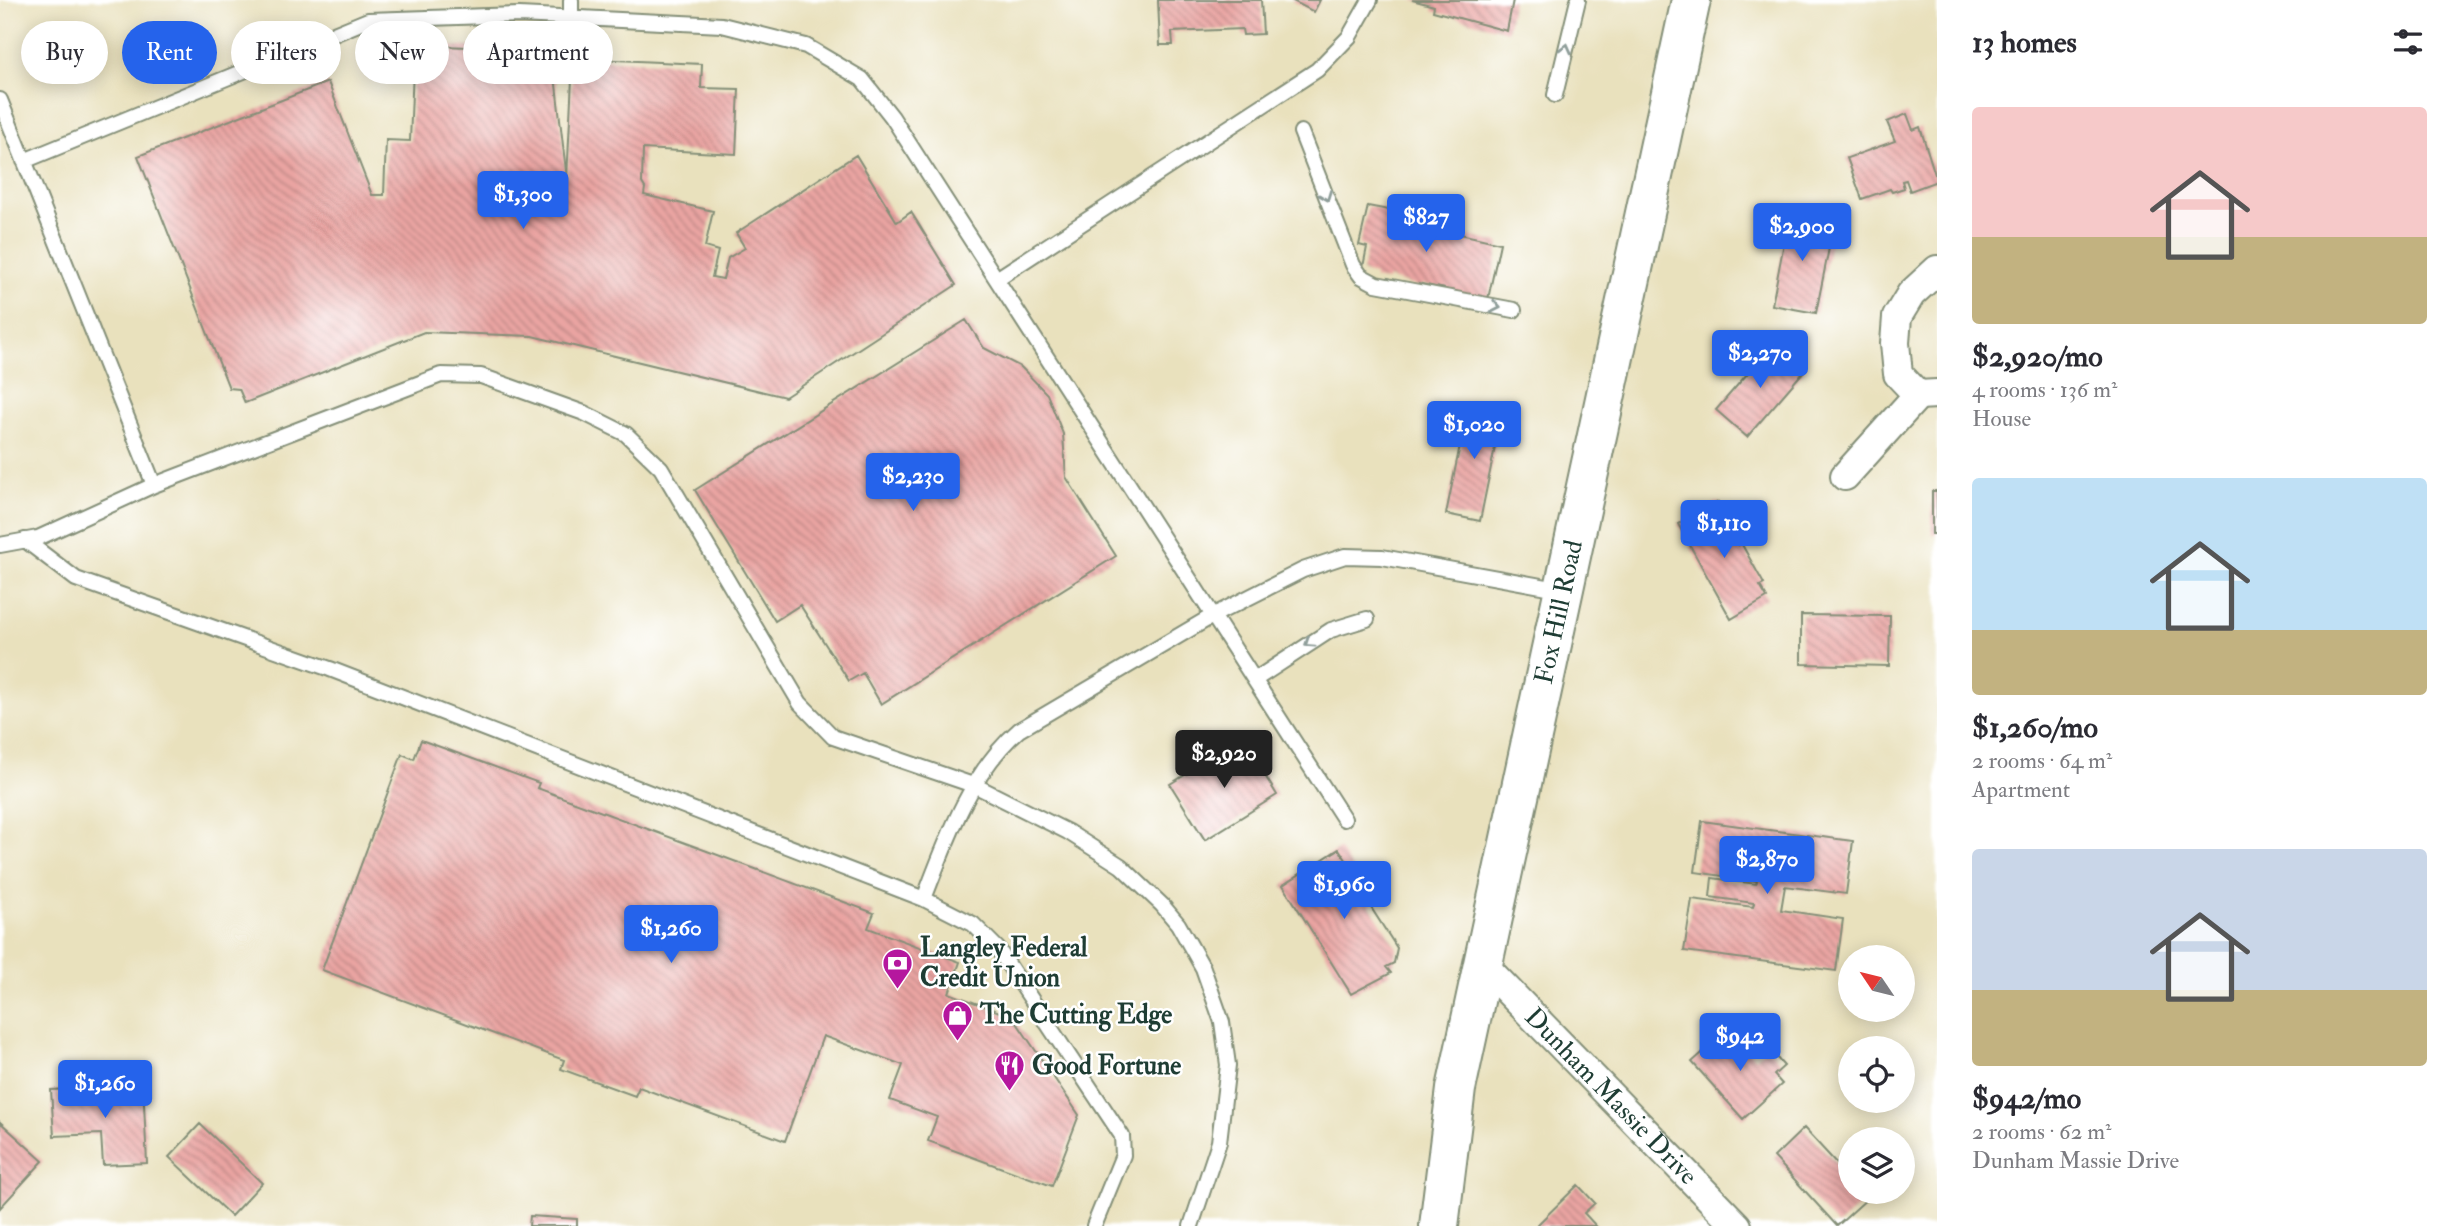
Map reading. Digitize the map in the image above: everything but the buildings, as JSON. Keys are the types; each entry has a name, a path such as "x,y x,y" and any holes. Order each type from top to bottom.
{"main road":[{"name":"Fox Hill Road","path":"1439,1226 1456,1089 1691,0"}],"street":[{"path":"1845,476 1927,395 1898,374 1895,343 1897,317 1910,294 1937,270"},
{"name":"Dunham Massie Drive","path":"1484,966 1737,1226"}],"lane":[{"path":"571,0 571,18"},
{"path":"999,278 1317,69 1349,37 1370,0"},
{"path":"1555,95 1578,0"},
{"path":"24,160 368,20 519,15 722,25 806,46 862,79 892,117 999,278 1345,819"},
{"path":"0,100 154,485"},
{"path":"1301,132 1348,251 1361,276 1376,284 1514,310"},
{"path":"0,545 38,538 154,485 441,375 481,376 573,409 626,434 661,468 800,703 833,737 976,786 1068,832 1121,866 1178,925 1203,968 1222,1021 1228,1065 1226,1102 1219,1142 1191,1226"},
{"path":"25,540 76,579 330,669 924,899 973,924 998,950 1122,1136 1123,1154 1094,1226"},
{"path":"924,899 976,786 1004,744 1019,730 1214,615 1303,570 1345,556 1382,557 1565,590"},
{"path":"1256,679 1331,629 1367,619"}],"place":[{"name":"Langley Federal Credit Union","path":"897,990"},
{"name":"The Cutting Edge","path":"957,1042"},
{"name":"Good Fortune","path":"1009,1093"}]}
